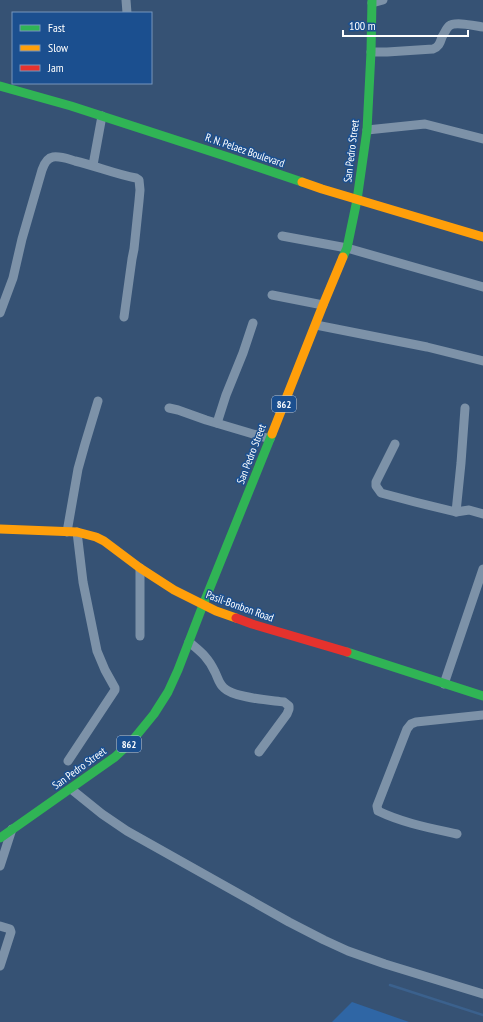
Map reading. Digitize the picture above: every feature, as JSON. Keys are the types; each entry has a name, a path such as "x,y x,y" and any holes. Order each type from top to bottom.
{"main road":[{"name":"San Pedro Street","path":"0,838 71,789 115,756 140,733 168,692 178,670 347,248 357,200 367,130 372,1"},
{"name":"R. N. Pelaez Boulevard","path":"0,86 60,102 357,200 483,237"},
{"name":"Pasil-Bonbon Road","path":"0,529 77,532 96,537 174,590 203,606 252,624 483,696"}],"street":[{"path":"126,0 127,12"},
{"path":"372,1 383,0"},
{"path":"371,52 433,50 439,45 450,25 459,24 483,27"},
{"path":"93,165 102,116"},
{"path":"367,130 425,124 483,139"},
{"path":"0,313 13,278 22,239 42,170 48,159 58,157 93,165 108,171 136,178 140,184 134,249 124,317"},
{"path":"282,236 347,248 483,287"},
{"path":"272,295 323,305"},
{"path":"216,423 253,323"},
{"path":"316,325 427,347 483,361"},
{"path":"67,532 78,469 98,401"},
{"path":"169,408 270,439"},
{"path":"456,512 465,408"},
{"path":"395,444 376,482 378,490 382,493 456,512 483,510"},
{"path":"68,761 115,690 97,651 83,582 77,532"},
{"path":"140,568 140,636"},
{"path":"444,684 483,568"},
{"path":"189,642 205,655 225,690 238,695 284,702 289,706 287,714 258,752"},
{"path":"457,834 399,820 378,811 377,806 407,729 411,724 416,722 483,715"},
{"path":"71,789 96,810 127,830 289,922 324,940 348,951 385,964 483,994"},
{"path":"0,866 12,829"},
{"path":"0,926 10,929 11,932 0,966"}],"shaded area":[{"path":"352,1002 409,1022 332,1022"}],"waterway":[{"path":"390,985 483,1015"}],"traffic: fast":[{"path":"343,257 347,248 357,200 367,130 372,0"},
{"path":"0,86 71,106 302,182"},
{"path":"0,838 115,757 132,741 154,714 168,692 178,670 272,434"},
{"path":"347,652 483,696"}],"traffic: slow":[{"path":"302,182 483,237"},
{"path":"272,434 343,257"},
{"path":"0,529 77,532 96,537 174,590 216,611 236,618"}],"traffic: jam":[{"path":"236,618 347,652"}]}
